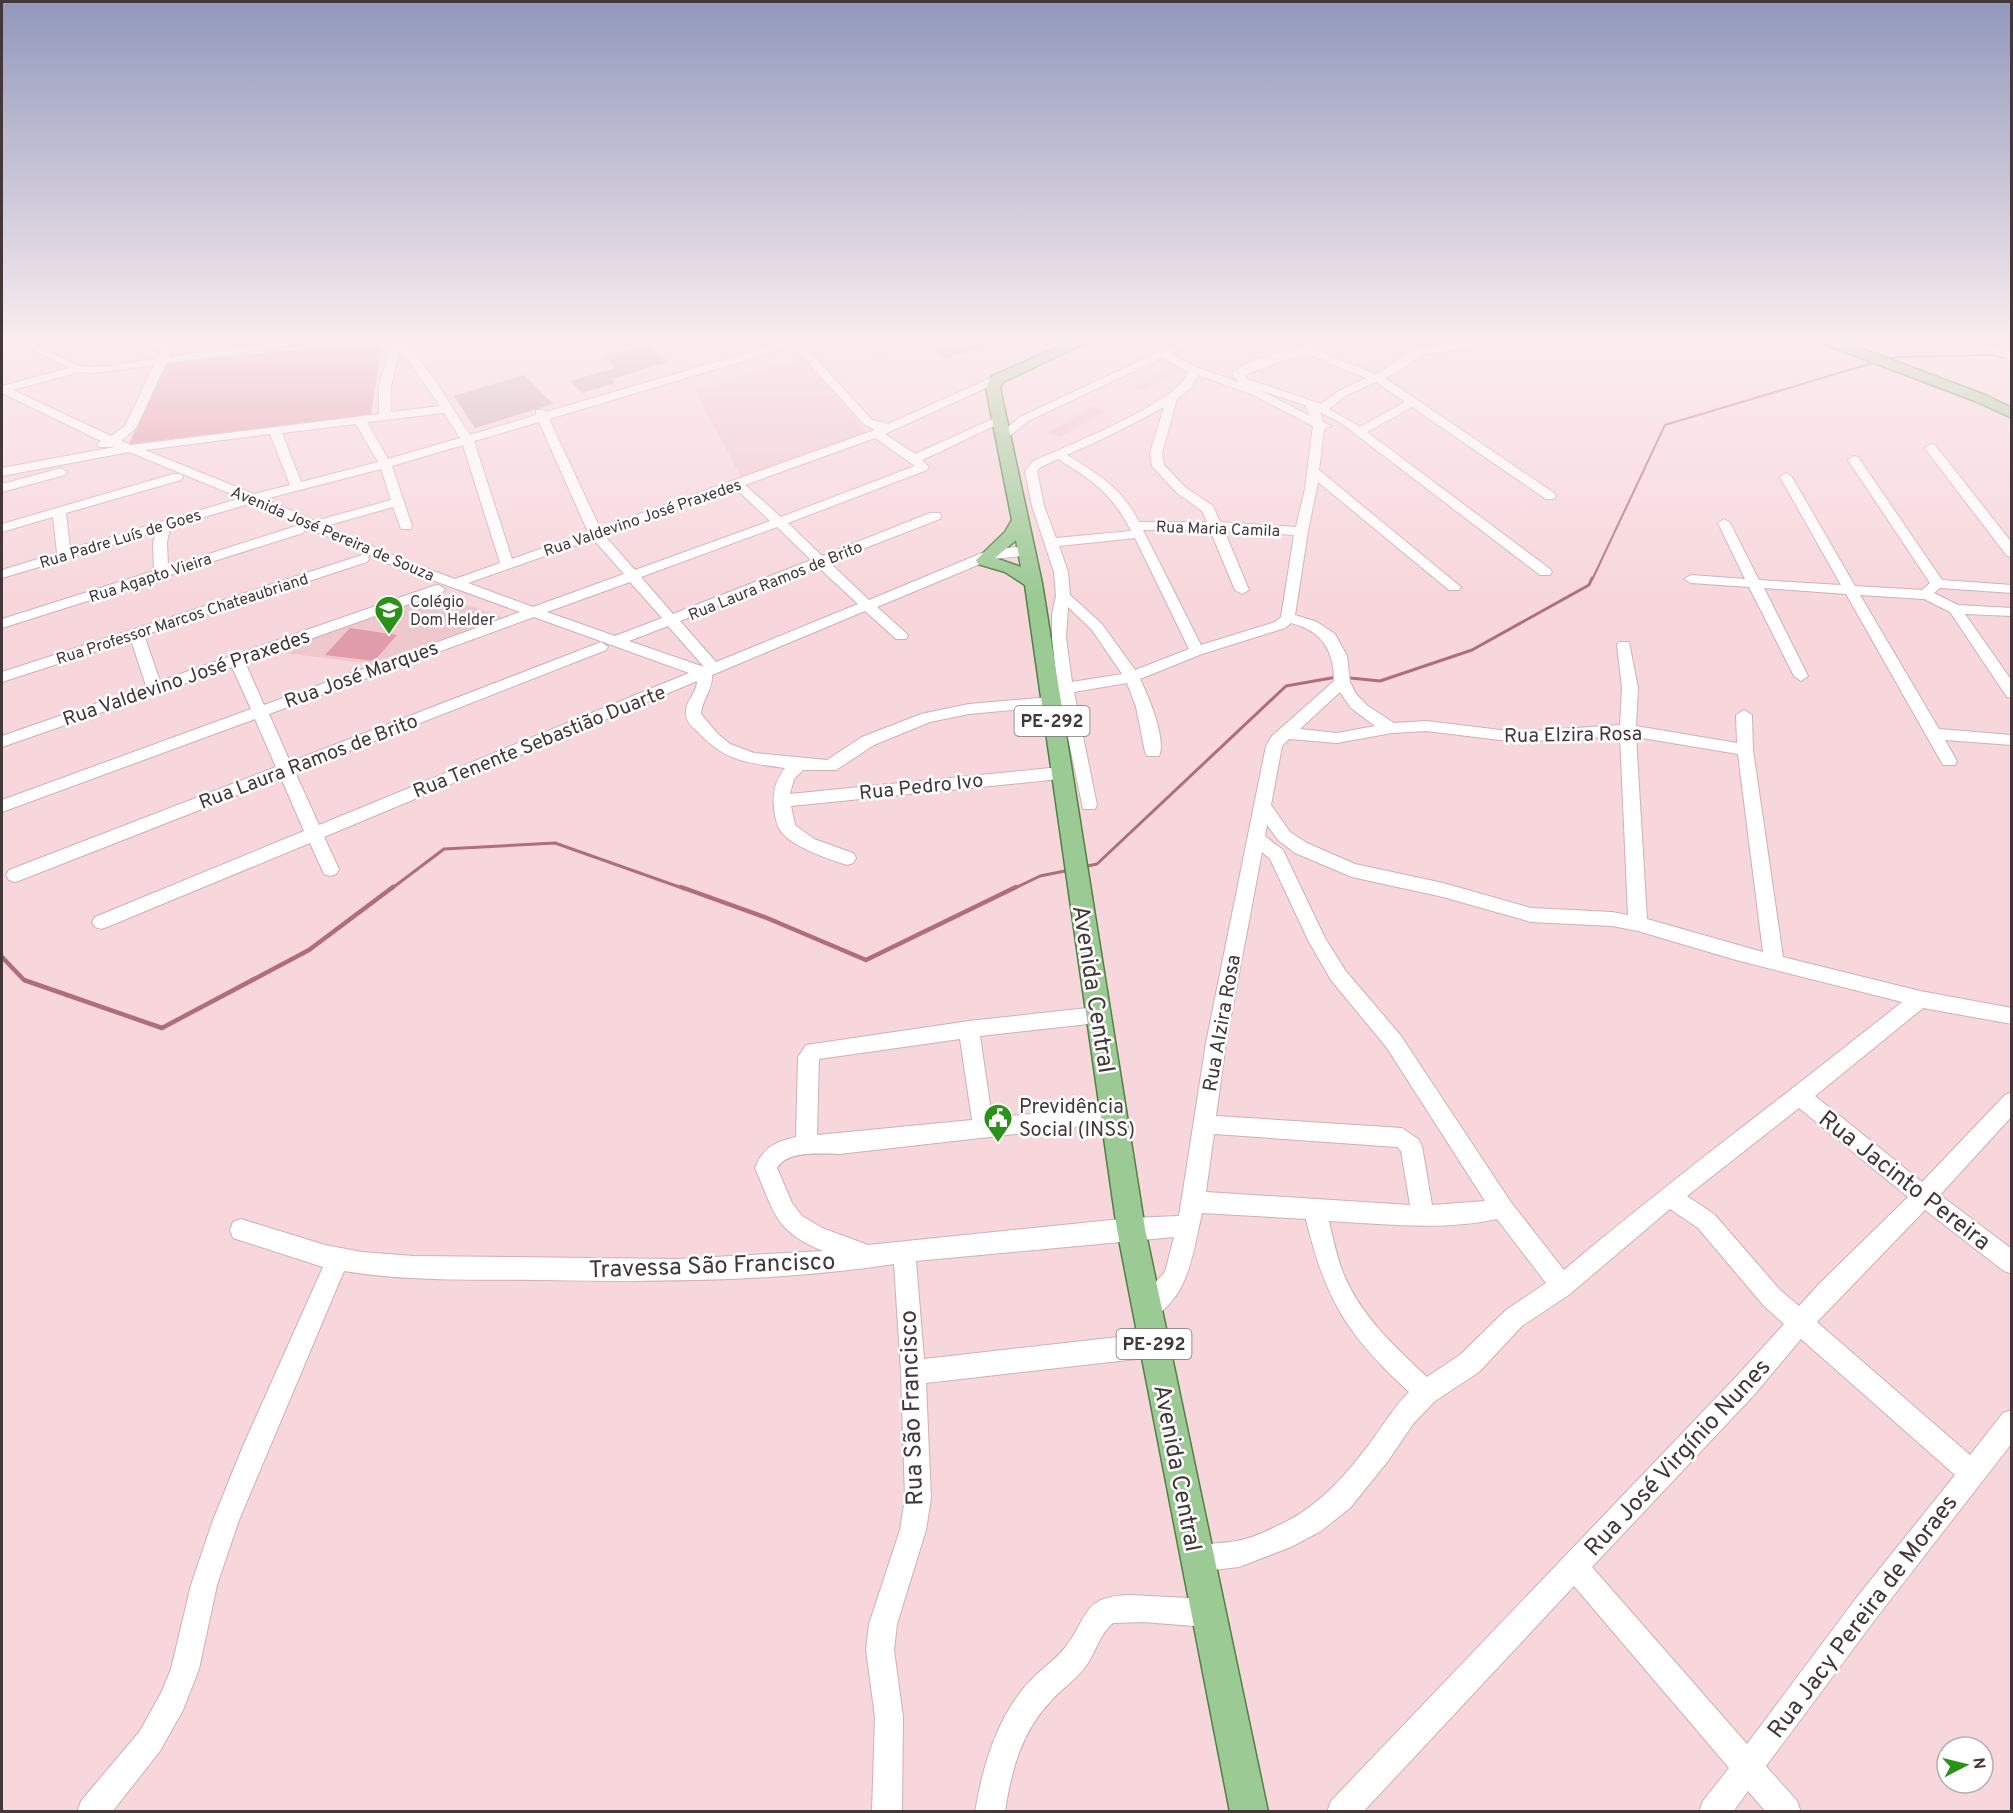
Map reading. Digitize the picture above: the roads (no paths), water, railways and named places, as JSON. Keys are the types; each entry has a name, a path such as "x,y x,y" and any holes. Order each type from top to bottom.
{"main road":[{"name":"PE-292","path":"1000,426 1055,694 1060,772"},
{"path":"983,559 1012,535 1020,520"},
{"path":"983,559 1011,568 1033,583"},
{"name":"Avenida Central","path":"1060,772 1131,1229 1249,1812"}],"street":[{"name":"Avenida José Pereira de Souza","path":"70,426 177,477 313,526 517,617 608,645"},
{"path":"2,488 116,448 132,426"},
{"path":"2,472 116,448 321,426"},
{"path":"363,426 383,461 406,526"},
{"path":"457,426 465,437 507,565"},
{"path":"275,431 293,488 503,426"},
{"path":"547,426 596,534 673,620 705,676 705,687 694,706 693,714 696,721 724,748 752,758 830,766 868,741 926,718 1132,677 1197,651 1284,621 1315,625 1331,639 1341,661 1342,682 1346,692 1362,709 1392,728"},
{"path":"874,426 889,428"},
{"name":"Rua Valdevino José Praxedes","path":"2,742 596,534 894,426"},
{"name":"Rua José Marques","path":"2,806 780,522 918,462 988,426"},
{"path":"1002,436 1015,426"},
{"path":"1089,805 1055,694 1059,614 1063,596 1061,572 1038,506 1031,471 1036,464 1121,426"},
{"path":"1165,426 1156,460 1162,471 1181,490 1205,506 1242,590"},
{"path":"1284,621 1311,489 1319,426"},
{"path":"1351,426 1545,572"},
{"path":"1359,432 1371,426"},
{"path":"1447,426 1550,496"},
{"path":"876,434 918,462"},
{"name":"Avenida José Pereira de Souza","path":"116,448 211,480 298,530 362,559 532,612 672,674 705,676"},
{"path":"1931,448 2012,553"},
{"path":"1059,455 1100,480 1114,492 1126,508 1197,651"},
{"path":"1854,460 1938,584"},
{"path":"1314,472 1454,587"},
{"path":"2,528 177,477"},
{"path":"1786,477 1949,761"},
{"path":"737,484 901,636"},
{"path":"1311,489 1332,487"},
{"name":"Rua Padre Luís de Goes","path":"2,574 293,488"},
{"path":"313,526 398,502"},
{"path":"59,511 64,555"},
{"name":"Rua Laura Ramos de Brito","path":"15,876 934,516"},
{"path":"1724,523 1802,676"},
{"path":"161,574 160,543 164,525"},
{"name":"Rua Maria Camila","path":"1050,543 1137,530 1214,526 1301,531"},
{"name":"Rua Agapto Vieira","path":"2,624 298,530"},
{"name":"Rua Tenente Sebastião Duarte","path":"101,922 314,833 705,676 866,606 983,559 1018,557 1027,552"},
{"name":"Rua Professor Marcos Chateaubriand","path":"2,678 362,559"},
{"path":"1690,579 1927,595 1955,609 2012,612"},
{"path":"1927,595 1929,589 1938,584 2012,589"},
{"path":"1063,596 1098,629 1132,677 1149,718 1153,752"},
{"path":"1955,609 2012,693"},
{"path":"136,633 154,687"},
{"path":"1624,645 1630,688 1628,730 1638,924"},
{"path":"236,659 330,869"},
{"path":"1286,733 1342,682"},
{"path":"1744,715 1745,750 1774,962"},
{"name":"Rua Elzira Rosa","path":"1286,733 1337,738 1392,728 1446,727 1517,737 1628,730 1745,750"},
{"name":"Rua Alzira Rosa","path":"1147,1308 1173,1280 1194,1202 1216,1043 1262,805 1274,746 1286,733"},
{"path":"1933,734 2012,740"},
{"path":"800,764 784,778 782,801 787,828 796,836 847,858"},
{"path":"830,766 832,795"},
{"name":"Rua Pedro Ivo","path":"782,801 1060,772"},
{"path":"1262,805 1284,836 1301,848 1352,870 1443,890 1531,915 1612,919 1638,924 1920,999 2012,1016"},
{"path":"1257,839 1276,855 1318,942 1338,975 1409,1064 1502,1208 1562,1286"},
{"path":"1196,1559 1239,1554 1282,1538 1312,1522 1341,1499 1379,1452 1404,1415 1425,1392 1470,1363 1514,1318 1562,1286 1649,1212 1800,1096 1920,999"},
{"path":"806,1145 808,1057 813,1051 969,1029 1097,1015"},
{"path":"969,1029 983,1127"},
{"name":"Rua Jacinto Pereira","path":"1800,1096 1854,1143 2012,1263"},
{"name":"Rua José Virgínio Nunes","path":"1342,1812 1752,1379 1800,1321 1925,1195 2012,1101"},
{"path":"870,1257 809,1233 786,1214 766,1168 774,1152 806,1145 840,1144 1113,1114"},
{"path":"1203,1124 1402,1138 1411,1146 1423,1216"},
{"path":"1671,1197 1706,1221 1755,1280 1972,1473"},
{"path":"1194,1202 1423,1216 1478,1213 1502,1208"},
{"path":"1315,1209 1335,1282 1351,1310 1390,1357 1425,1392"},
{"name":"Travessa São Francisco","path":"241,1230 283,1246 338,1259 390,1266 623,1271 746,1268 1131,1229 1186,1226"},
{"name":"Rua São Francisco","path":"887,1812 889,1717 880,1650 883,1624 913,1530 918,1498 913,1372 904,1251"},
{"path":"92,1812 150,1741 173,1700 185,1669 204,1585 226,1520 338,1259"},
{"path":"913,1372 1154,1345"},
{"name":"Rua Jacy Pereira de Moraes","path":"1714,1812 1867,1607 2012,1422"},
{"path":"1575,1567 1786,1812"},
{"path":"990,1812 1006,1742 1022,1714 1040,1692 1076,1657 1096,1621 1104,1613 1119,1609 1207,1613"}],"waterway":[{"path":"1592,580 1665,426"},
{"path":"1350,678 1380,681 1472,650 1589,585 1592,578"},
{"path":"1083,867 1097,864 1286,686 1337,677"},
{"path":"391,889 444,849 555,843 685,889"},
{"path":"1013,889 1040,876 1070,870"},
{"path":"2,957 24,980 162,1028 309,950 393,887"},
{"path":"681,887 767,918 866,960 1016,887"}],"place":[{"name":"Colégio Dom Helder","path":"389,636"},
{"name":"Previdência Social (INSS)","path":"998,1144"}]}
